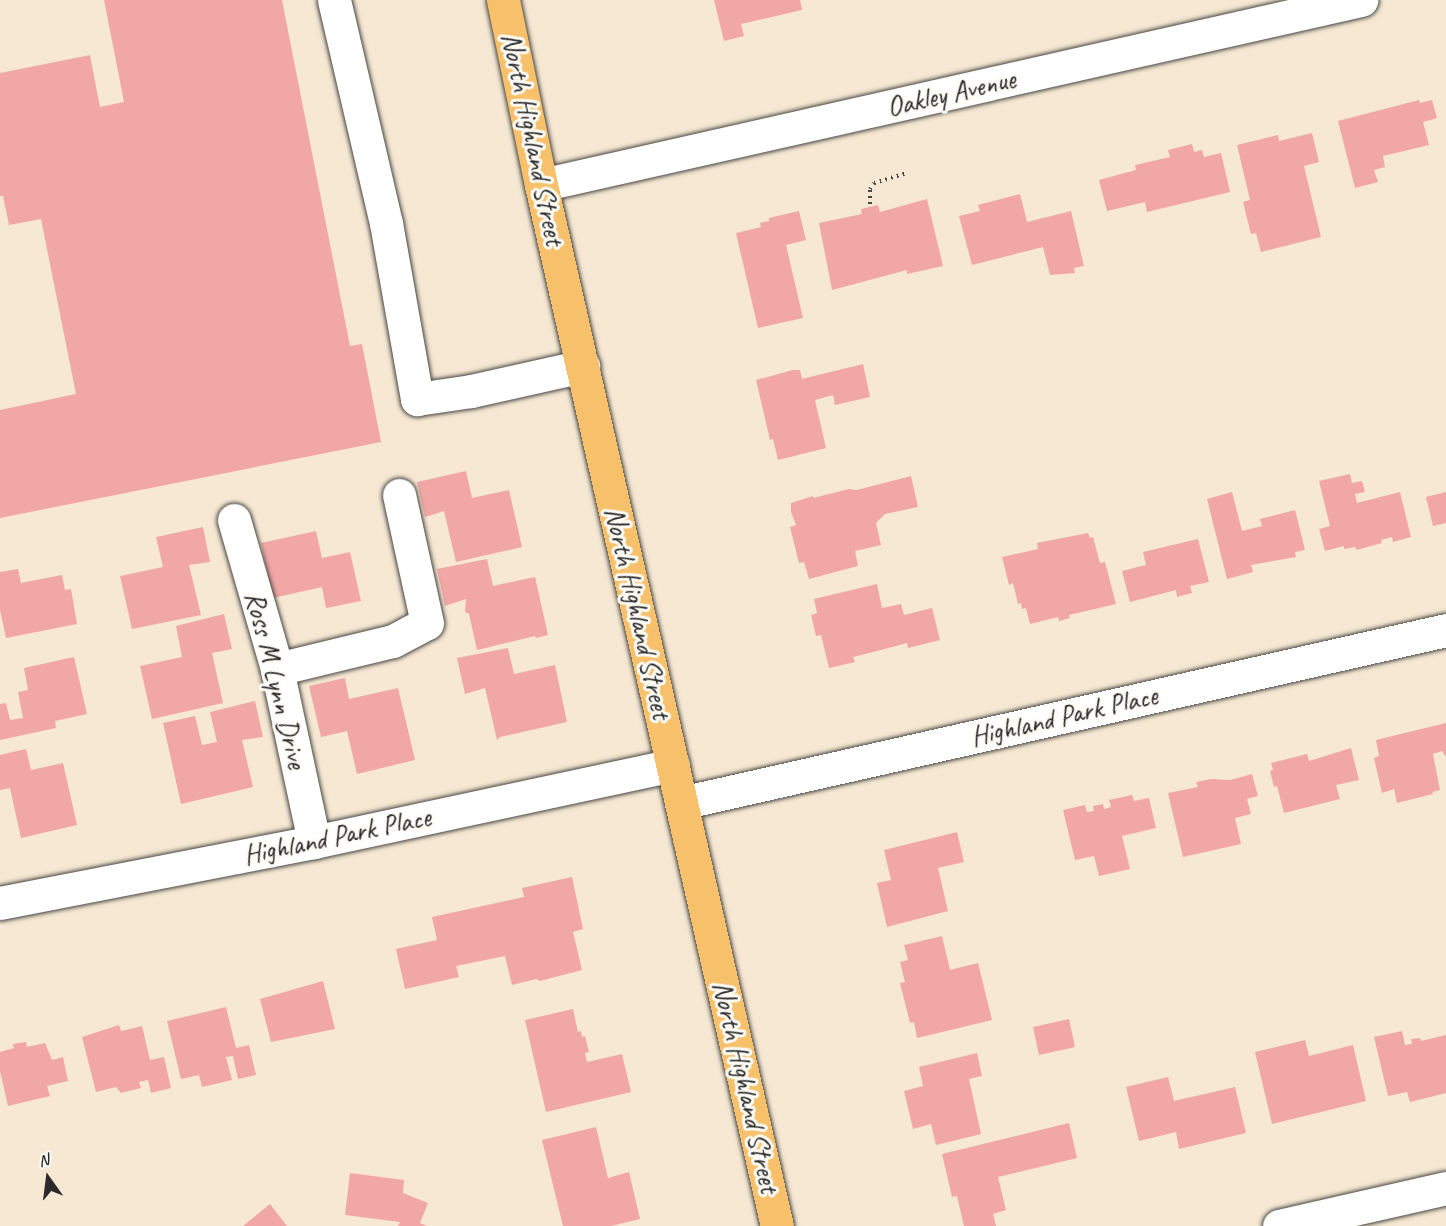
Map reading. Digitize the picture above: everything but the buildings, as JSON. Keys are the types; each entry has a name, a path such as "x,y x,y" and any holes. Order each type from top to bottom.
{"main road":[{"name":"North Highland Street","path":"503,0 541,185 777,1226"}],"street":[{"path":"334,0 386,223 417,399 471,391 583,366"},
{"name":"Oakley Avenue","path":"541,185 1361,0"},
{"path":"277,669 393,641 427,623 399,495"},
{"name":"Ross M Lynn Drive","path":"234,520 277,669 314,842"},
{"name":"Highland Park Place","path":"681,803 1446,630"},
{"name":"Highland Park Place","path":"0,903 314,842 673,765"},
{"path":"1279,1226 1446,1188"}],"path":[{"path":"870,204 870,189 874,183 906,173"}]}
